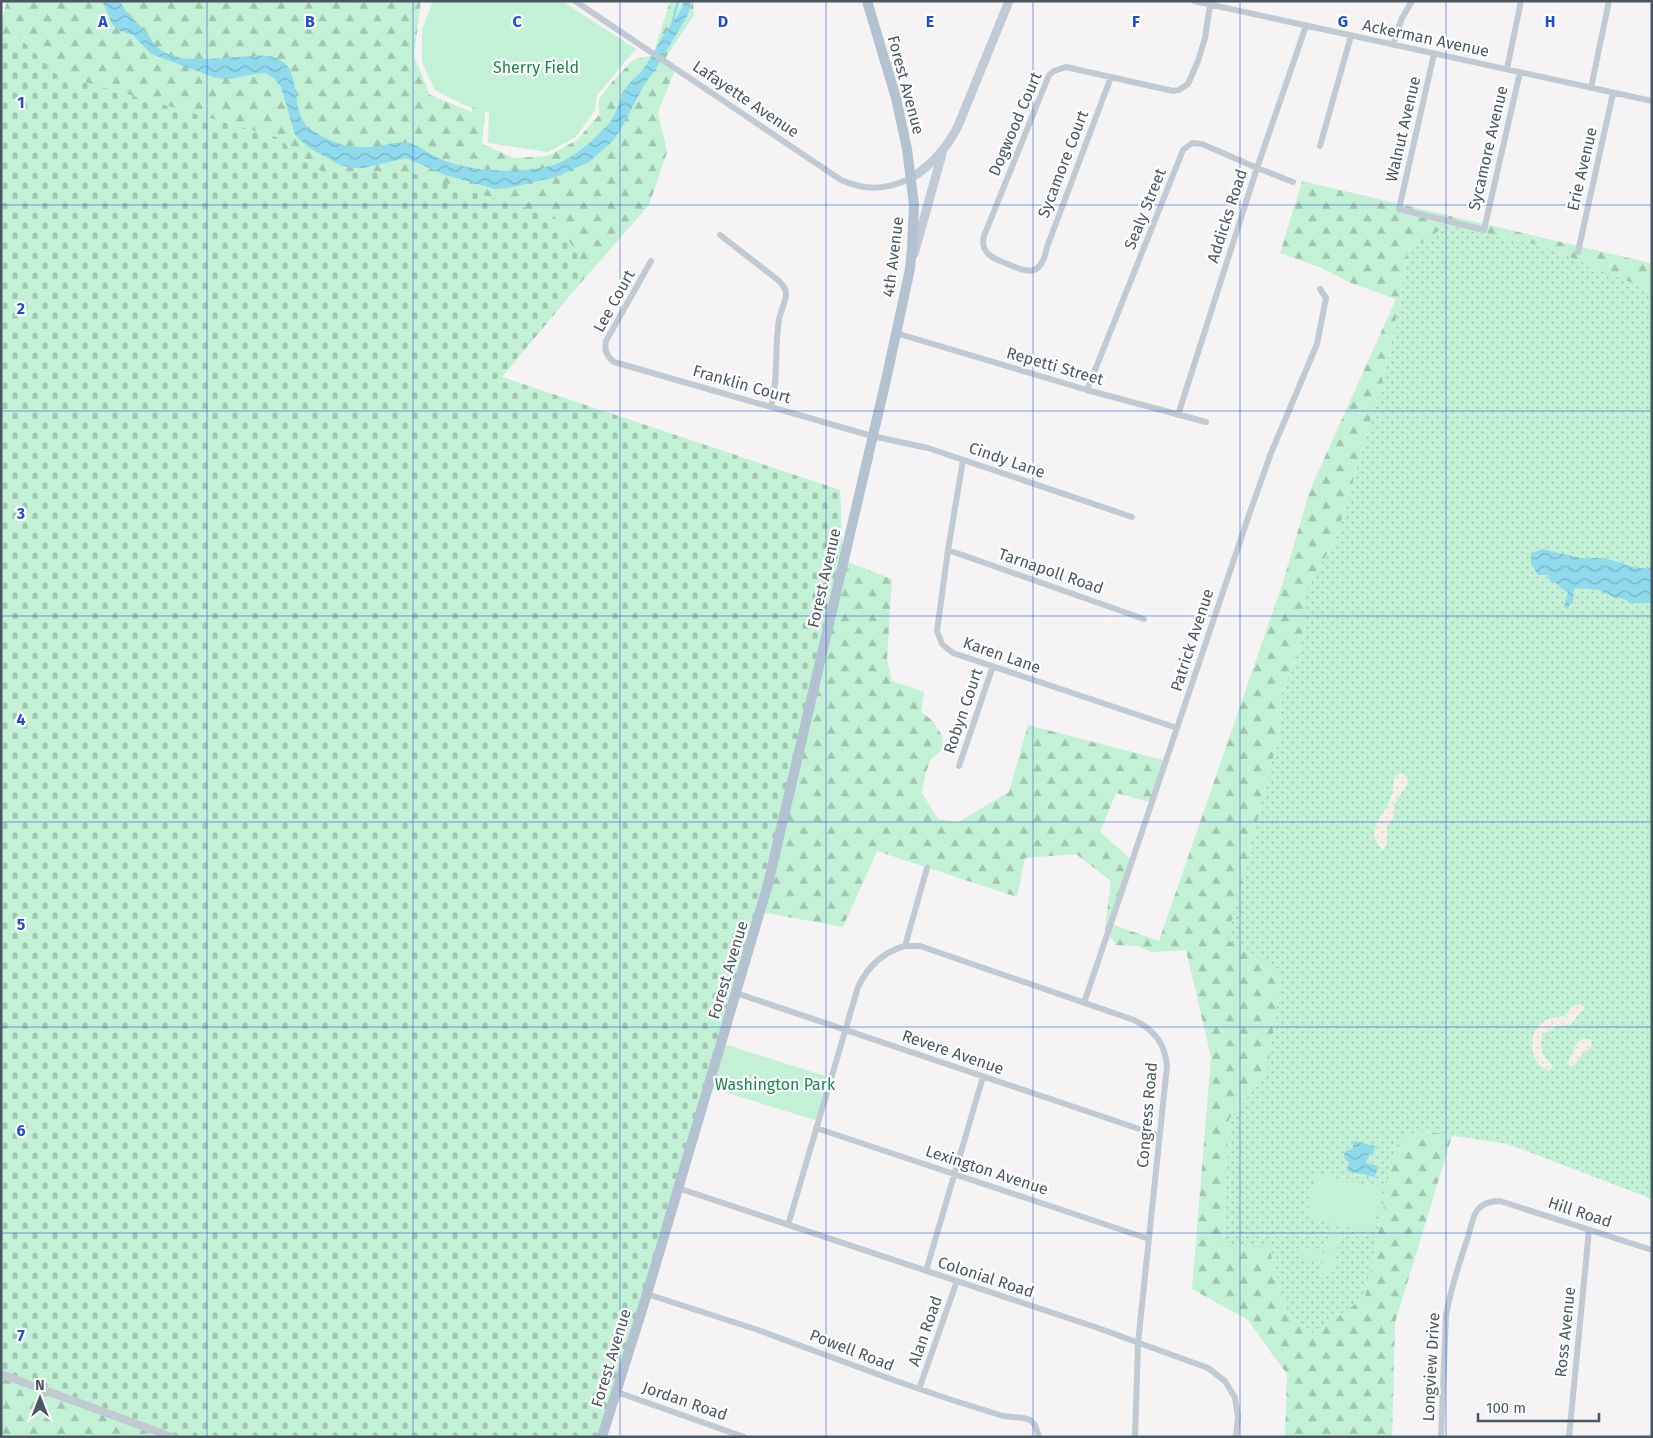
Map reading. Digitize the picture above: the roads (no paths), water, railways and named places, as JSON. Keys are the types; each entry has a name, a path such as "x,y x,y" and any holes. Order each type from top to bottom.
{"main road":[{"name":"Forest Avenue","path":"867,1 896,98 911,178"},
{"path":"911,178 933,162 943,151 958,126 1008,1"},
{"path":"910,269 943,151"},
{"name":"4th Avenue","path":"872,436 910,269 914,226 911,178"},
{"name":"Forest Avenue","path":"602,1437 647,1294 768,884 872,436"}],"street":[{"name":"Lafayette Avenue","path":"575,1 584,4 651,52 841,180 865,188 878,188 891,186 911,178"},
{"name":"Ackerman Avenue","path":"1194,1 1652,101"},
{"path":"1393,45 1402,18 1412,1"},
{"path":"1506,69 1521,1"},
{"path":"1590,88 1609,1"},
{"name":"Dogwood Court","path":"1043,262 1036,269 1024,271 999,260 986,252 984,236 1049,74 1054,70 1066,67 1174,91 1184,88 1188,84 1201,54 1210,5"},
{"name":"Addicks Road","path":"1178,415 1257,168 1306,26"},
{"path":"1320,146 1351,36"},
{"name":"Walnut Avenue","path":"1434,54 1399,209 1484,230"},
{"name":"Sycamore Avenue","path":"1484,230 1520,72"},
{"name":"Sycamore Court","path":"1043,262 1050,238 1112,77"},
{"name":"Erie Avenue","path":"1578,252 1613,93"},
{"name":"Sealy Street","path":"1087,390 1183,150 1192,144 1202,144 1293,182"},
{"path":"720,235 778,280 785,289 779,319 777,374 771,407"},
{"name":"Lee Court","path":"607,354 606,341 651,261"},
{"name":"Patrick Avenue","path":"1084,1003 1250,512 1271,454 1316,344 1326,298 1320,289"},
{"name":"Repetti Street","path":"896,333 1087,390 1206,422"},
{"name":"Franklin Court","path":"607,354 614,362 872,436"},
{"name":"Cindy Lane","path":"872,436 928,448 1132,517"},
{"name":"Karen Lane","path":"963,460 937,631 938,638 946,649 1177,728"},
{"name":"Tarnapoll Road","path":"948,550 1144,619"},
{"name":"Robyn Court","path":"959,766 993,666"},
{"path":"788,1225 858,986 863,976 880,958 889,952 906,946 927,868"},
{"name":"Congress Road","path":"906,946 920,946 1143,1024 1151,1030 1162,1045 1166,1055 1167,1066 1138,1343 1135,1437"},
{"name":"Revere Avenue","path":"736,993 1160,1136"},
{"path":"926,1271 983,1077"},
{"name":"Lexington Avenue","path":"816,1128 1149,1239"},
{"name":"Colonial Road","path":"678,1188 957,1281 1208,1368 1225,1381 1233,1393 1237,1408 1236,1437"},
{"name":"Hill Road","path":"1500,1201 1652,1250"},
{"name":"Longview Drive","path":"1441,1437 1444,1332 1449,1298 1462,1251 1476,1212 1486,1203 1500,1201"},
{"name":"Ross Avenue","path":"1569,1437 1589,1230"},
{"name":"Alan Road","path":"919,1389 957,1281"},
{"name":"Powell Road","path":"647,1294 758,1330 919,1389 1003,1416 1023,1418 1035,1425 1039,1437"},
{"path":"1,1374 172,1437"},
{"name":"Jordan Road","path":"617,1392 744,1437"}],"water":[{"path":"102,1 120,1 156,46 178,57 188,59 262,56 276,58 290,70 298,107 305,124 331,141 354,147 408,143 457,165 470,168 514,171 541,168 561,162 577,153 591,141 613,118 625,89 649,60 679,14 684,1 690,1 691,3 688,15 644,85 612,142 589,162 556,177 508,188 495,189 445,175 406,158 364,168 340,165 308,147 295,135 281,87 275,79 265,73 229,79 216,78 151,54 133,35 120,31 112,24"},
{"path":"1542,549 1580,558 1605,558 1637,568 1652,568 1652,603 1631,604 1628,601 1615,598 1599,590 1575,588 1573,601 1568,607 1564,607 1568,592 1556,583 1551,582 1548,575 1538,575 1531,564 1531,554"},
{"path":"1354,1141 1375,1146 1373,1155 1369,1154 1366,1163 1378,1166 1375,1177 1347,1171 1349,1163 1345,1159 1344,1154 1352,1149"}],"waterway":[{"path":"672,25 678,1"}],"park label":[{"name":"Sherry Field","path":"536,67"},
{"name":"Washington Park","path":"775,1084"}]}
